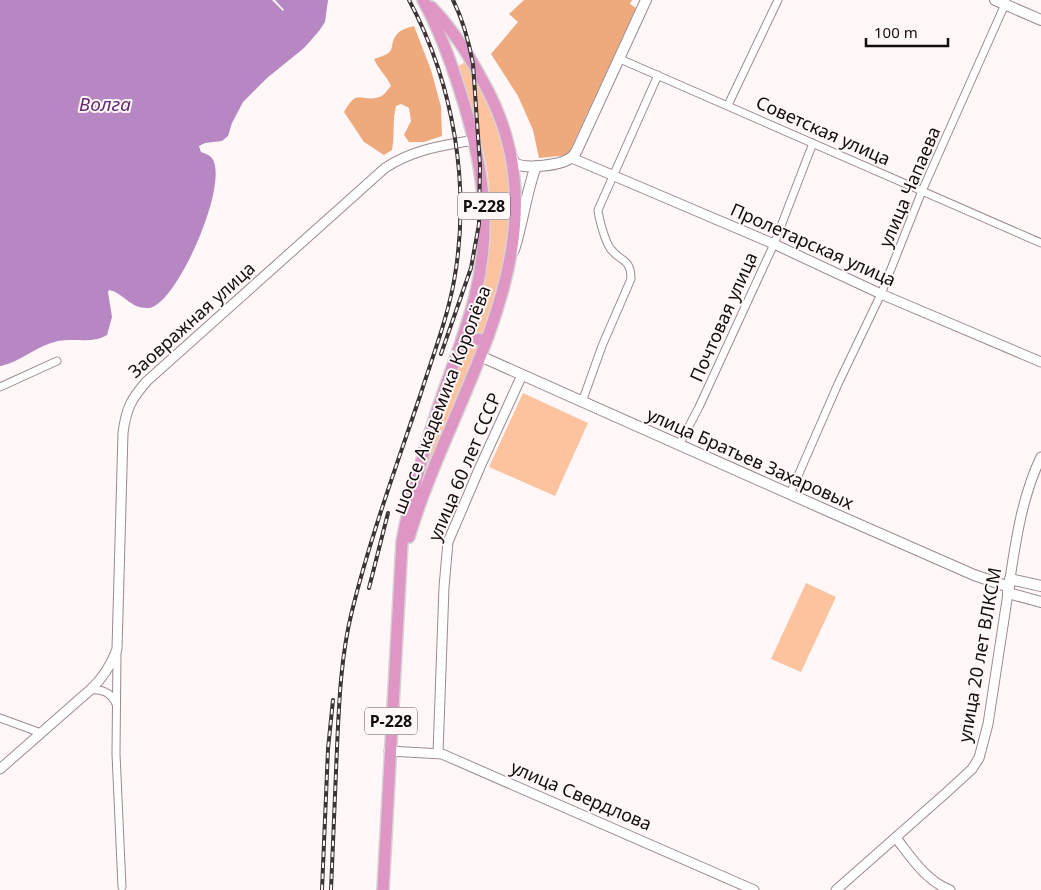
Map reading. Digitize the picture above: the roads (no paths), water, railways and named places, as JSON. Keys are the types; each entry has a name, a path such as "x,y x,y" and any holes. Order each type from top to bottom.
{"highway":[{"name":"шоссе Академика Королёва","path":"401,568 414,520 488,337 505,288 511,256 515,210 510,154 499,112 457,37 443,19 424,0"},
{"name":"шоссе Академика Королёва","path":"384,890 402,542 413,487 466,326 480,272 484,229 483,188 474,140 443,40 424,0"},
{"path":"454,71 455,66 460,60 472,62"},
{"path":"466,326 474,339 483,340 488,337"}],"main road":[{"path":"510,154 517,165 536,166 557,163 572,158 646,0"},
{"path":"1002,2 1041,20"},
{"path":"511,256 521,227 527,196 536,166"},
{"name":"улица Братьев Захаровых","path":"480,356 974,575 1009,586 1041,602"},
{"name":"улица Братьев Захаровых","path":"1009,586 1041,586"}],"street":[{"path":"728,105 778,0"},
{"name":"улица Чапаева","path":"790,494 834,393 881,294 922,191 1002,2"},
{"name":"Советская улица","path":"620,59 1041,243"},
{"path":"582,402 602,346 631,279 631,269 628,263 610,249 598,213 612,176 658,75"},
{"name":"Заовражная улица","path":"0,769 90,690 108,670 117,649 122,433 125,414 134,395 147,381 385,168 413,152 474,140"},
{"name":"Почтовая улица","path":"679,445 699,407 774,244 813,143"},
{"name":"Пролетарская улица","path":"572,158 774,244 881,294 1041,362"},
{"path":"0,387 57,361"},
{"name":"улица 60 лет СССР","path":"438,753 444,587 448,542 522,375"},
{"name":"улица 20 лет ВЛКСМ","path":"836,890 972,769 979,758 989,716 1009,586 1026,497 1038,470 1041,457"},
{"path":"117,649 116,754 122,887"},
{"path":"90,690 104,691 110,694 117,704"},
{"path":"0,718 41,733"},
{"name":"улица Свердлова","path":"390,751 438,753 576,811 754,890"},
{"path":"896,838 933,880 950,890"}],"water":[{"name":"Волга","path":"0,0 272,0 283,11 275,0 328,0 325,22 319,31 304,48 267,78 243,102 232,123 228,136 222,141 205,143 199,146 201,152 211,157 216,170 208,214 186,265 161,302 149,308 142,308 109,290 112,317 107,335 95,339 64,340 50,343 16,361 1,366 0,366"}],"railway":[{"path":"331,890 340,696 348,628 375,530 443,325 451,296 459,245 459,173 455,137 437,66 425,32 409,0"},
{"path":"441,354 471,268 479,224 480,165 473,64 465,31 453,0"},
{"path":"369,588 388,513"},
{"path":"322,890 328,749 333,700"}]}
